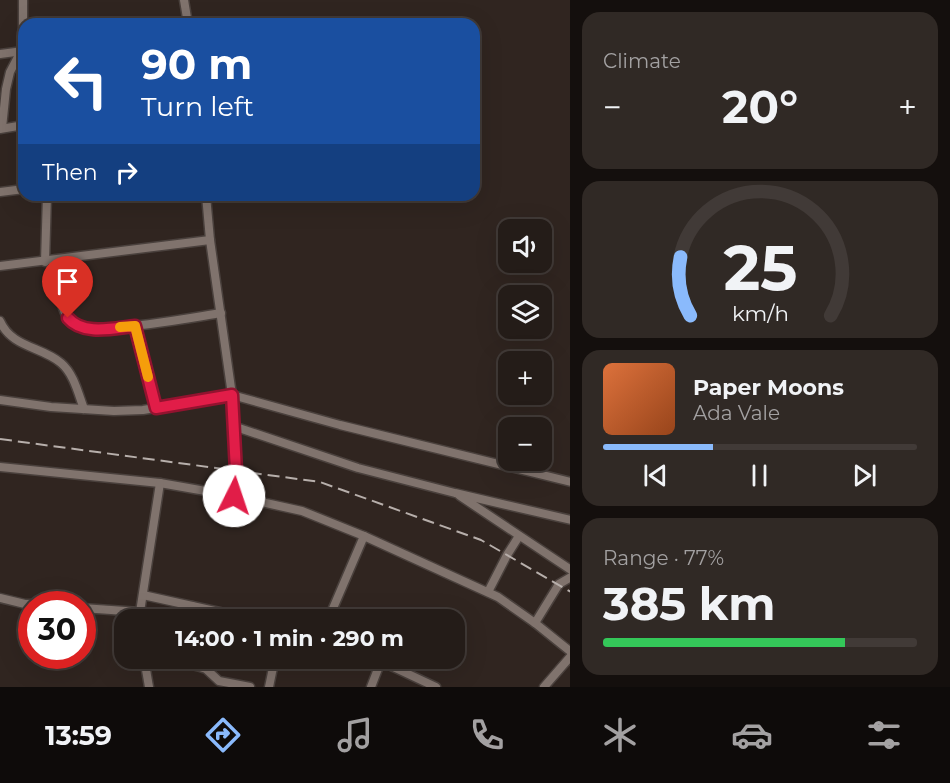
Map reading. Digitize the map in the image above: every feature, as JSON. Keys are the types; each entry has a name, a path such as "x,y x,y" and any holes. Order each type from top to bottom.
{"street":[{"path":"23,0 24,18"},
{"path":"184,0 187,18"},
{"path":"0,54 18,52"},
{"path":"18,58 10,72 1,129 18,126"},
{"path":"0,192 18,190"},
{"path":"45,262 47,201"},
{"path":"207,201 232,395 236,471 234,496"},
{"path":"0,267 210,240"},
{"path":"58,260 63,308 68,318 76,326 86,329 135,326 221,313"},
{"path":"0,321 4,330 23,344 61,363 72,376 84,409"},
{"path":"135,326 156,408"},
{"path":"0,400 51,407 114,411 143,410 232,395 340,425 570,482"},
{"path":"233,426 358,468 570,520"},
{"path":"0,467 160,483 234,496 302,511 364,536 498,597 535,622 570,654 544,687"},
{"path":"142,609 160,483"},
{"path":"454,493 570,570"},
{"path":"333,609 364,536"},
{"path":"488,592 519,536"},
{"path":"535,622 559,584 570,577"},
{"path":"144,596 206,609"},
{"path":"0,597 18,602"},
{"path":"96,610 114,612"},
{"path":"146,669 149,687"},
{"path":"206,669 220,684 250,687"},
{"path":"269,687 273,669"},
{"path":"371,687 376,669"},
{"path":"397,669 436,687"}],"railway":[{"path":"0,439 320,482 481,540 570,591"}],"slow traffic":[{"path":"120,327 135,326 148,377"}],"route":[{"path":"68,318 76,326 86,329 135,326 156,408 232,395 236,471 234,496"}]}
